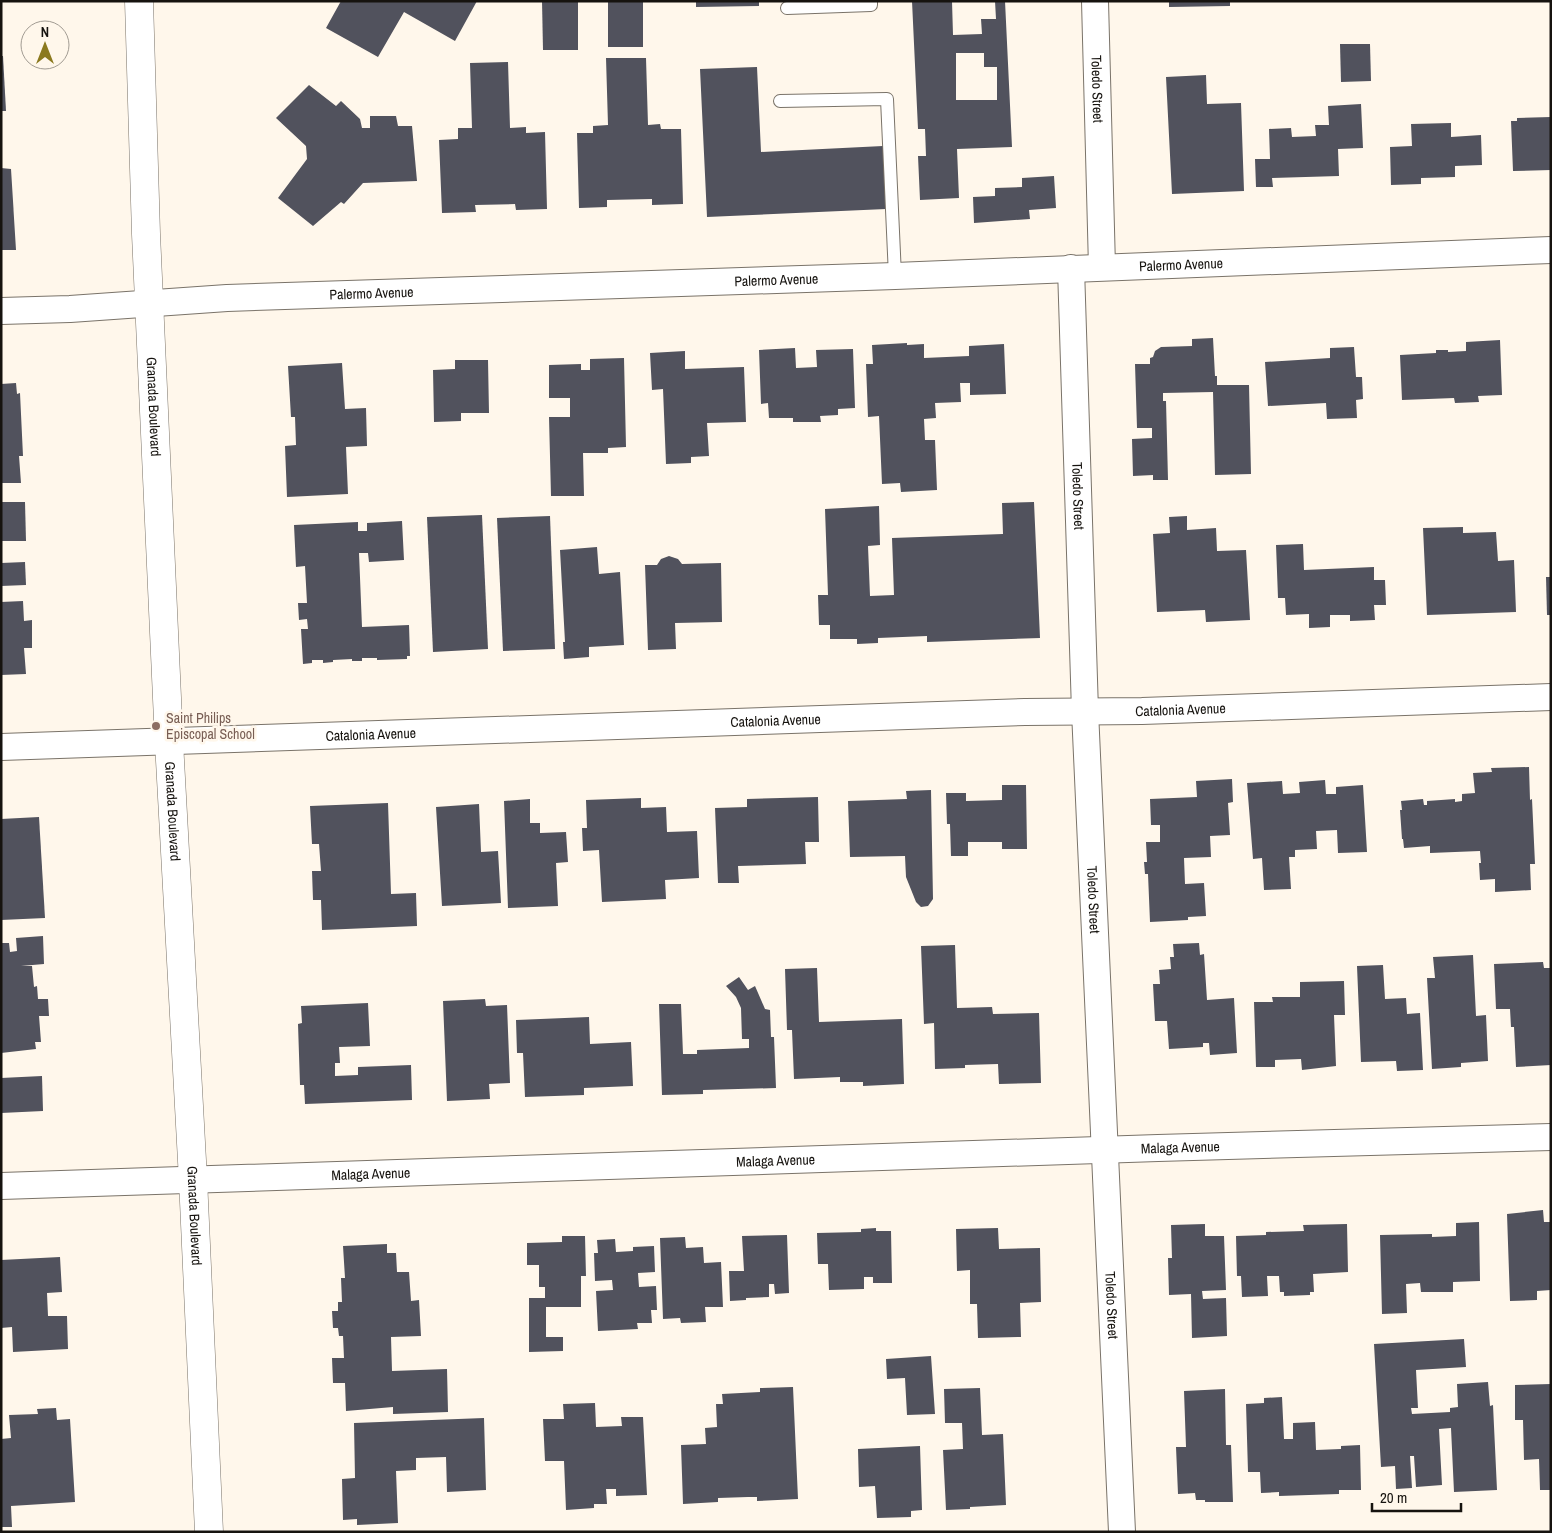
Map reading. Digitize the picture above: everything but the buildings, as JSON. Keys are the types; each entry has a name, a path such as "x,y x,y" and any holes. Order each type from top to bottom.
{"street":[{"name":"Granada Boulevard","path":"139,1 146,234 169,742 193,1179 209,1532"},
{"name":"Toledo Street","path":"1095,1 1102,267"},
{"name":"Palermo Avenue","path":"1,311 70,309 247,297 895,276 1551,250"},
{"name":"Toledo Street","path":"1071,268 1085,711 1122,1532"},
{"name":"Catalonia Avenue","path":"1,747 1551,697"},
{"name":"Malaga Avenue","path":"1,1186 1551,1138"}],"lane":[{"path":"787,8 871,5 871,1"},
{"path":"780,101 887,99 895,276"}],"place":[{"name":"Saint Philips Episcopal School","path":"156,726"}]}
